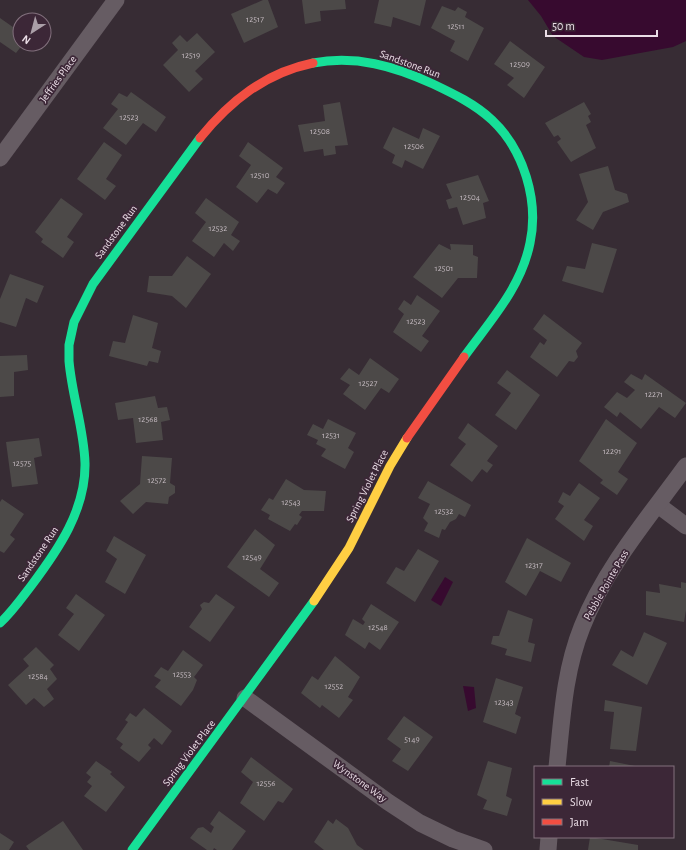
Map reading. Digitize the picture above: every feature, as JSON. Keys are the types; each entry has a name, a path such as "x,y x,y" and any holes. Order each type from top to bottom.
{"street":[{"name":"Jeffries Place","path":"0,158 116,0"},
{"name":"Sandstone Run","path":"0,623 22,599 67,534 77,513 84,488 85,463 70,371 69,349 72,328 80,305 93,284 212,121 248,89 272,76 303,66 329,61 364,61 390,67 423,80 467,102"},
{"name":"Spring Violet Place","path":"132,850 312,605 345,556 382,479 419,420 512,292 523,273 534,232 534,202 526,171 510,140 493,121 467,102"},
{"name":"Pebble Pointe Pass","path":"557,766 565,690 571,660 582,626 615,566 686,466"},
{"path":"658,505 686,526"},
{"name":"Wynstone Way","path":"245,698 388,802 420,823 453,839 484,850"},
{"path":"548,850 550,838"}],"shaded area":[{"path":"528,0 686,0 686,41 673,47 602,60 584,57 553,36 541,16"},
{"path":"445,577 453,582 441,606 431,600"},
{"path":"463,686 474,687 476,708 468,711"}],"building":[{"path":"263,0 268,0 278,27 244,43 231,14"},
{"path":"302,0 345,0 346,9 320,11 321,21 305,24"},
{"path":"379,0 426,0 420,26 393,17 391,27 374,23"},
{"path":"442,6 455,11 458,7 467,12 465,17 484,28 468,61 450,51 455,41 431,28"},
{"path":"0,18 12,26 12,50 0,42"},
{"path":"197,33 215,52 195,71 203,79 189,92 163,65 178,50 172,43 180,35 187,42"},
{"path":"510,41 545,67 524,98 507,85 514,78 494,64"},
{"path":"131,92 166,117 156,132 143,123 126,145 103,128 118,109 111,104 119,93 127,97"},
{"path":"340,102 348,145 335,146 336,154 324,156 323,149 304,152 298,125 325,121 323,105"},
{"path":"584,102 591,114 588,116 591,122 586,125 596,148 571,162 557,142 561,139 558,135 554,137 545,123"},
{"path":"393,127 419,139 423,128 440,136 423,169 405,160 402,168 392,163 395,155 383,148"},
{"path":"104,142 122,155 106,179 116,186 105,200 77,179"},
{"path":"248,142 283,168 276,177 285,183 277,194 268,189 257,203 236,187 251,165 239,156"},
{"path":"608,166 615,190 627,194 629,202 603,212 593,230 576,220 588,202 579,174"},
{"path":"478,175 489,201 483,203 486,218 463,225 457,207 449,209 446,200 452,198 446,184"},
{"path":"61,198 83,214 67,237 74,242 63,258 41,242 43,239 35,232"},
{"path":"206,198 239,222 231,235 240,241 233,251 224,243 214,257 192,241 206,222 195,213"},
{"path":"592,243 617,249 603,293 562,281 567,266 585,269"},
{"path":"439,244 451,250 450,244 473,245 473,255 478,257 477,278 458,278 442,298 413,277"},
{"path":"187,256 211,274 186,308 172,296 147,292 149,276 172,276"},
{"path":"10,274 44,286 37,303 26,298 16,327 0,322 0,299"},
{"path":"417,295 440,311 422,336 429,341 421,352 393,332 404,314 398,309 404,300 411,305"},
{"path":"544,314 582,343 576,351 578,357 574,362 569,361 557,377 530,357 540,342 544,345 547,340 533,329"},
{"path":"133,315 158,323 152,348 161,351 158,363 149,361 147,366 109,356 113,341 125,343"},
{"path":"27,355 28,370 14,372 14,396 0,397 0,356"},
{"path":"370,358 399,379 389,393 381,388 365,410 343,394 350,385 340,379 349,368 359,375"},
{"path":"507,370 540,395 516,430 495,415 511,393 497,383"},
{"path":"631,374 642,380 645,374 686,403 675,418 659,407 641,429 620,412 617,417 604,407 617,392 627,398 635,390 624,382"},
{"path":"155,396 158,408 167,407 170,420 161,422 163,440 136,443 133,418 118,420 115,403"},
{"path":"328,419 356,433 348,448 354,452 345,469 321,456 326,449 316,444 318,440 307,435 313,424 323,429"},
{"path":"606,419 637,443 618,472 628,479 617,495 600,483 603,480 579,461"},
{"path":"468,423 498,446 487,461 493,465 487,473 482,469 472,482 450,465 466,444 458,438"},
{"path":"39,438 42,456 34,458 38,484 12,487 6,442"},
{"path":"142,456 172,458 170,483 175,486 175,493 169,497 168,504 146,502 133,514 120,501 140,484"},
{"path":"286,479 304,490 326,491 324,511 302,511 299,515 302,517 297,525 295,524 290,531 268,519 270,515 261,510 269,498 273,500"},
{"path":"428,481 471,505 465,517 459,514 456,519 450,522 445,530 442,529 439,538 424,531 428,523 423,518 430,504 418,498"},
{"path":"579,483 600,498 584,520 593,526 584,541 555,519 564,506 558,502 563,492 570,496"},
{"path":"2,499 24,514 10,535 15,539 4,553 0,551 0,502"},
{"path":"255,529 275,545 260,569 279,583 269,597 227,567"},
{"path":"114,536 146,555 125,594 105,582 117,559 106,551"},
{"path":"527,538 571,563 561,582 540,571 526,596 505,582"},
{"path":"418,549 439,561 415,602 386,583 396,567 404,571"},
{"path":"681,582 686,583 686,610 684,622 646,615 646,591 660,593 659,584 681,588"},
{"path":"76,594 105,615 79,651 58,635 74,614 66,608"},
{"path":"216,594 235,607 210,642 189,627 202,609 200,605 204,602 209,603"},
{"path":"371,604 399,622 380,650 369,642 365,649 345,635 353,619 363,625 365,622 362,619"},
{"path":"508,610 533,619 528,642 535,644 531,662 505,655 507,649 491,644 493,636 499,636"},
{"path":"644,632 667,643 647,685 612,665 621,650 633,657"},
{"path":"36,647 54,665 50,669 57,679 47,689 54,699 44,707 34,698 26,705 8,685 29,666 23,659"},
{"path":"183,650 203,665 194,677 197,680 193,690 181,706 155,687 161,680 154,676 161,667 168,671"},
{"path":"335,656 360,677 348,697 353,700 339,718 322,705 320,708 301,693 312,676 318,680"},
{"path":"496,678 523,687 515,714 521,717 516,734 483,722"},
{"path":"605,700 642,707 636,751 610,749 614,712 604,711"},
{"path":"144,708 172,731 162,745 154,738 148,745 151,748 139,762 120,748 123,744 116,739 128,722 125,720 130,713 136,717"},
{"path":"404,716 433,737 408,771 392,761 401,749 387,739"},
{"path":"251,757 293,789 283,803 278,801 264,821 240,803 253,782 241,772"},
{"path":"96,761 112,772 110,774 125,787 106,812 84,796 92,786 87,782 91,777 86,773"},
{"path":"488,761 512,768 506,796 512,799 507,816 483,809 487,800 477,795"},
{"path":"610,761 635,766 609,766"},
{"path":"219,811 246,831 232,850 217,850 214,848 213,850 207,850 190,838 198,828 203,827 211,833 214,827 210,824"},
{"path":"336,819 348,828 357,845 364,850 324,850 314,842 328,820 333,824"},
{"path":"63,821 83,850 29,850 26,846"},
{"path":"0,833 14,842 9,850 0,850"},
{"path":"590,838 638,845 638,850 588,850"}],"traffic: fast":[{"path":"313,63 344,60 360,61 389,67 433,84 471,104 485,114 503,132 513,146 526,177 530,194 532,210 530,243 520,275 512,289 494,317 464,357"},
{"path":"0,623 16,605 51,558 68,529 81,497 84,480 84,450 69,361 69,345 74,322 93,284 200,138"},
{"path":"132,850 314,601"}],"traffic: slow":[{"path":"314,601 349,548 390,466 407,438"}],"traffic: jam":[{"path":"200,138 224,112 250,90 279,74 313,63"},
{"path":"407,438 464,357"}]}
